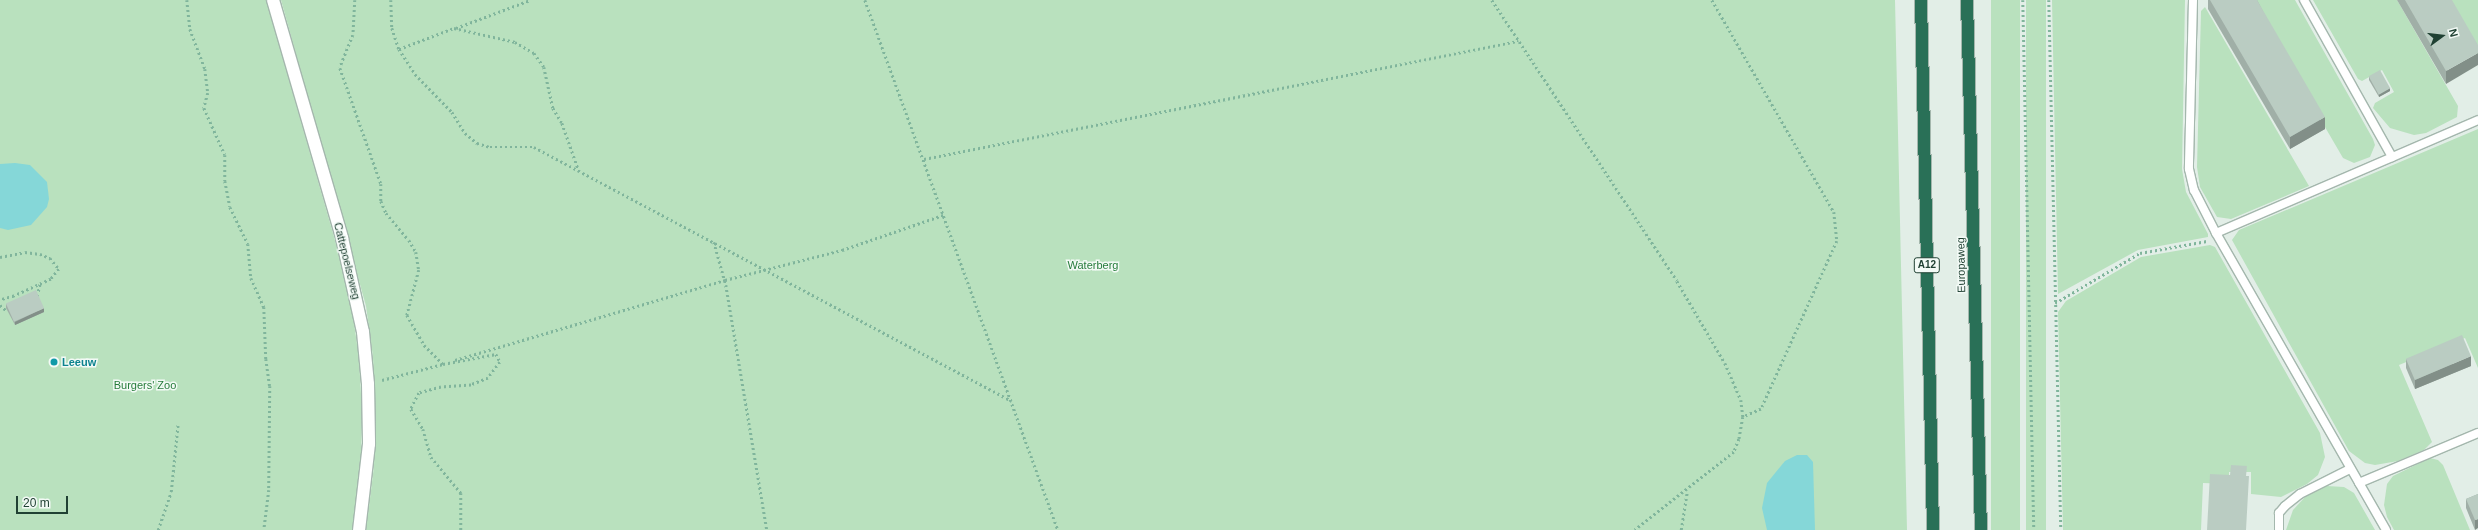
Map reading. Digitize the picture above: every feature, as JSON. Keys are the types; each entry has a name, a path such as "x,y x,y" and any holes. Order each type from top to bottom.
{"highway":[{"name":"A12","path":"1921,0 1933,530"},
{"name":"Europaweg","path":"1967,0 1981,530"}],"street":[{"name":"Cattepoelseweg","path":"273,0 346,251 362,326 368,384 367,466 359,530"}],"lane":[{"path":"2193,0 2189,169 2194,190 2218,236 2386,530"},
{"path":"2304,0 2392,157"},
{"path":"2218,236 2392,157 2478,120"},
{"path":"2359,483 2478,433"},
{"path":"2279,530 2279,513 2284,506 2300,494 2350,469"}],"path":[{"path":"187,0 190,29 205,69 208,93 204,108 225,155 225,181 230,207 248,244 251,278 264,307 266,359 270,386 269,490 264,530"},
{"path":"355,0 353,34 340,68 381,184 381,200 386,213 409,240 416,252 419,270 407,315 424,345 443,364"},
{"path":"391,0 392,28 399,49 415,74 452,112 465,133 477,143 490,146 534,147 1012,401"},
{"path":"399,49 530,0"},
{"path":"865,0 1058,530"},
{"path":"1492,0 1678,281 1725,363 1741,400 1742,417 1739,439 1734,452 1635,530"},
{"path":"1712,0 1834,212 1837,241 1761,408 1742,417"},
{"path":"2023,0 2034,530"},
{"path":"2049,0 2061,530"},
{"path":"454,28 515,42 534,53 544,67 553,108 565,130 579,171"},
{"path":"924,159 1518,41"},
{"path":"368,384 443,364 725,280 842,250 944,216"},
{"path":"2055,303 2140,253 2218,236"},
{"path":"714,242 725,280 767,530"},
{"path":"0,257 25,252 50,258 59,269 51,279 14,296 0,300"},
{"path":"37,296 40,283"},
{"path":"0,305 7,310"},
{"path":"443,364 496,354 500,362 488,378 471,385 441,387 419,393 411,409 423,429 431,457 460,493 461,530"},
{"path":"158,530 171,492 178,423"},
{"path":"1681,530 1687,490"}],"green space":[{"name":"Burgers' Zoo","path":"0,0 266,0 335,240 352,309 359,358 362,412 361,465 352,530 0,530"},
{"name":"Waterberg","path":"281,0 1895,0 1907,530 366,530 374,466 375,410 373,357 366,306"},
{"path":"1991,0 2020,0 2020,530 1991,530"},
{"path":"2026,0 2046,0 2046,530 2026,530"},
{"path":"2052,0 2185,0 2182,169 2186,192 2208,234 2208,237 2138,250 2058,294"},
{"path":"2251,0 2295,0 2373,139 2375,145 2370,157 2354,163 2343,158"},
{"path":"2313,0 2397,0 2458,106 2457,117 2426,133 2414,135 2390,128 2373,108 2375,103 2394,92 2382,70 2362,81 2358,79"},
{"path":"2446,0 2478,0 2478,56"},
{"path":"2205,7 2309,186 2231,219 2217,217 2200,187 2197,167 2201,11"},
{"path":"2478,129 2478,368 2465,338 2399,365 2432,442 2424,450 2398,461 2375,465 2365,463 2349,451 2232,240 2239,230"},
{"path":"2210,245 2215,247 2320,433 2325,457 2318,475 2307,484 2281,497 2251,494 2251,472 2229,472 2229,484 2203,483 2201,530 2063,530 2058,312 2066,301 2141,257"},
{"path":"2430,458 2438,460 2443,465 2470,530 2394,530 2387,517 2384,505 2387,484 2393,476"},
{"path":"2327,486 2344,487 2354,493 2375,530 2286,530 2293,510 2306,496"}],"water":[{"path":"15,163 30,165 47,182 49,199 47,207 31,225 8,230 0,228 0,164"},
{"path":"1797,455 1807,455 1813,462 1815,530 1767,530 1762,508 1767,483 1785,461"}],"building":[{"path":"2210,0 2257,0 2325,117 2290,137"},
{"path":"2405,0 2452,0 2478,45 2478,53 2446,71"},
{"path":"2380,70 2390,88 2379,95 2369,76"},
{"path":"36,290 44,308 14,322 6,303"},
{"path":"2462,335 2471,356 2415,380 2406,359"},
{"path":"2231,465 2247,466 2246,476 2249,476 2246,530 2207,530 2210,474 2230,475"},
{"path":"2478,494 2478,519 2475,520 2466,499"}],"place":[{"name":"Leeuw","path":"54,362"}]}
